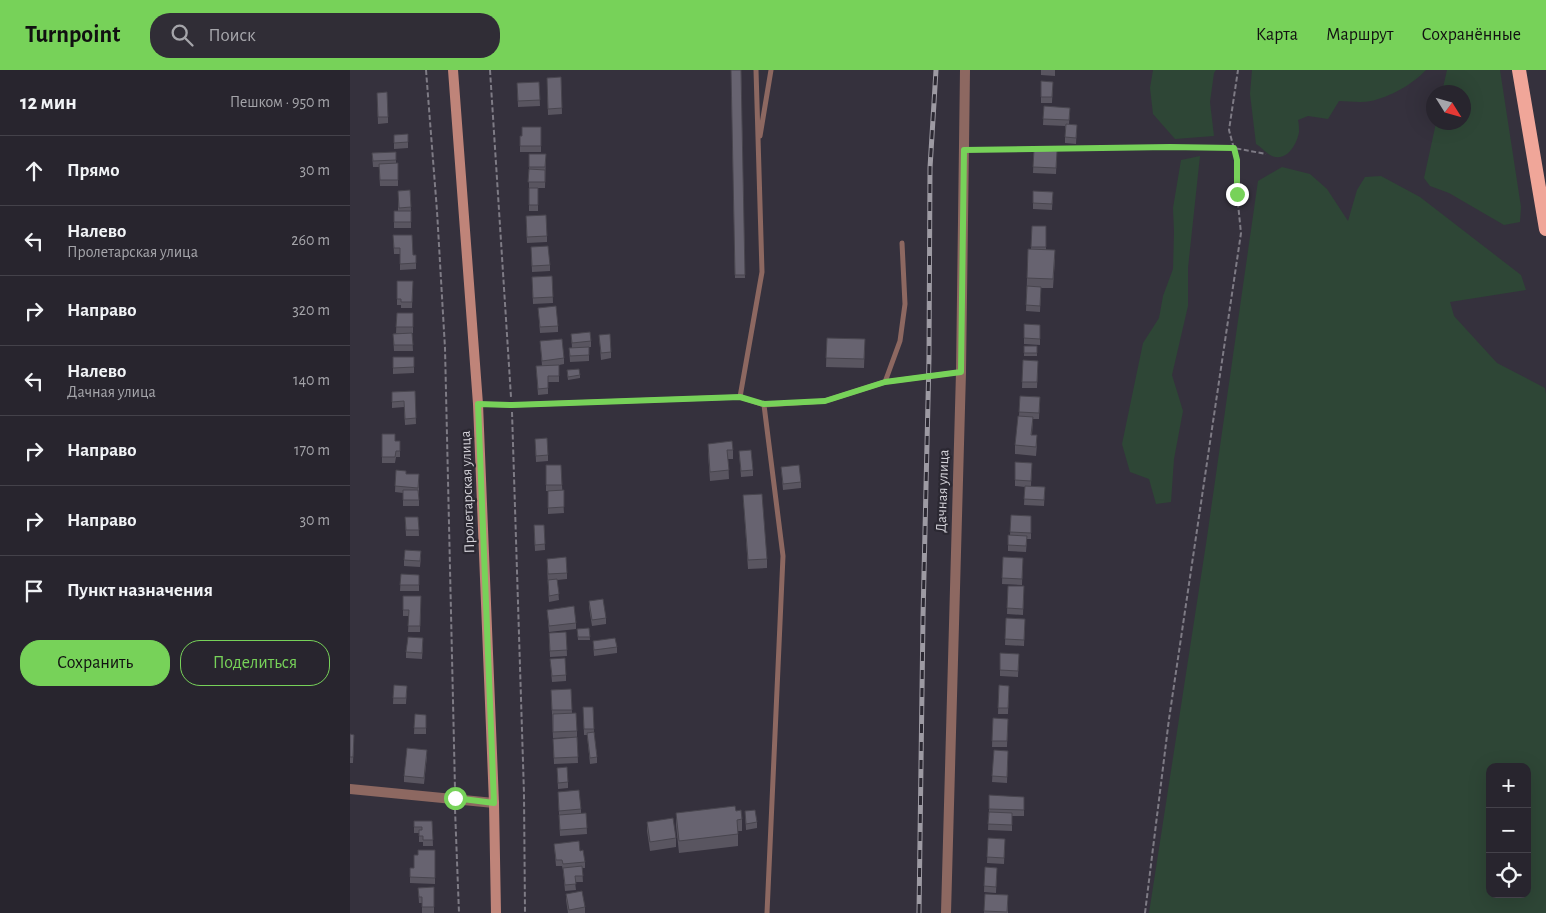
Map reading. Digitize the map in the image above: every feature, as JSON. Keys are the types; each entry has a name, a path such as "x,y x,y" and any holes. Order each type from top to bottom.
{"highway":[{"path":"1520,70 1546,229"}],"main road":[{"name":"Пролетарская улица","path":"453,70 478,404 494,803 496,913"}],"street":[{"name":"Дачная улица","path":"946,913 961,372 965,70"},
{"path":"350,789 494,803"}],"lane":[{"path":"740,397 762,272 756,70"},
{"path":"758,149 771,70"},
{"path":"885,382 900,341 905,304 902,243"},
{"path":"478,404 512,405 740,397 764,404 825,401 885,382 961,372"},
{"path":"764,404 783,556 767,913"}],"path":[{"path":"426,70 445,348 459,913"},
{"path":"490,70 512,405 524,794 525,913"},
{"path":"1145,913 1169,719 1241,233 1237,194 1237,160 1229,130 1238,70"},
{"path":"964,150 1170,147 1234,148 1266,154"}],"green space":[{"path":"1153,70 1216,70 1210,102 1214,136 1175,139 1153,114 1150,88"},
{"path":"1252,70 1426,70 1408,85 1378,99 1367,102 1339,101 1328,119 1308,116 1298,120 1299,132 1294,146 1287,154 1277,157 1270,155 1256,144 1250,94"},
{"path":"1447,70 1500,70 1521,207 1520,222 1504,225 1449,193 1430,186 1424,178 1434,130 1471,130 1471,85 1444,85"},
{"path":"1200,156 1188,268 1188,306 1172,375 1183,411 1174,459 1171,502 1156,504 1149,479 1130,472 1122,444 1143,343 1159,318 1163,296 1173,269 1173,208 1181,160"},
{"path":"1282,167 1310,174 1327,189 1348,221 1357,190 1365,177 1381,176 1420,197 1521,275 1526,290 1450,302 1454,316 1497,363 1545,388 1546,394 1546,913 1149,913 1206,544 1258,181"}],"building":[{"path":"731,70 741,70 745,275 735,275"},
{"path":"561,77 562,108 548,109 547,78"},
{"path":"1041,81 1053,82 1052,97 1041,97"},
{"path":"539,82 540,100 518,101 517,83"},
{"path":"387,92 388,117 378,117 377,93"},
{"path":"1044,106 1070,108 1069,120 1043,119"},
{"path":"1066,124 1077,125 1076,138 1065,137"},
{"path":"522,127 541,127 541,146 520,146"},
{"path":"408,134 408,142 394,143 394,135"},
{"path":"1034,150 1057,151 1056,168 1033,167"},
{"path":"396,152 396,160 373,161 372,153"},
{"path":"529,154 546,154 545,167 529,167"},
{"path":"398,163 398,180 380,180 379,164"},
{"path":"529,169 545,170 545,182 528,182"},
{"path":"529,188 538,188 538,205 529,205"},
{"path":"410,190 411,207 399,208 398,191"},
{"path":"1033,191 1053,192 1052,204 1033,203"},
{"path":"394,211 411,211 411,222 394,222"},
{"path":"546,215 547,236 527,237 526,216"},
{"path":"1032,226 1046,226 1046,247 1031,247"},
{"path":"393,235 412,235 413,255 416,255 416,263 400,264 400,248 394,248"},
{"path":"548,246 550,265 532,266 531,247"},
{"path":"1028,249 1055,250 1053,279 1027,278"},
{"path":"552,276 553,297 533,298 532,277"},
{"path":"397,281 413,281 412,302 401,302 401,299 397,299"},
{"path":"1027,286 1041,287 1040,306 1026,305"},
{"path":"556,306 558,326 540,327 538,308"},
{"path":"397,313 413,313 413,327 396,327"},
{"path":"1024,324 1040,325 1040,339 1024,338"},
{"path":"590,332 591,341 572,343 571,334"},
{"path":"412,333 413,345 394,345 393,334"},
{"path":"610,334 611,352 601,353 599,335"},
{"path":"827,338 865,339 864,359 826,358"},
{"path":"562,339 564,358 542,361 540,341"},
{"path":"1024,346 1037,346 1037,353 1024,353"},
{"path":"589,347 589,355 570,356 569,348"},
{"path":"393,357 414,357 414,367 393,368"},
{"path":"1023,360 1038,361 1037,382 1022,382"},
{"path":"559,365 559,376 548,376 548,388 538,389 536,366"},
{"path":"579,369 580,375 568,377 567,370"},
{"path":"415,391 416,418 405,419 404,401 392,402 392,392"},
{"path":"1020,396 1040,397 1039,413 1019,412"},
{"path":"1018,416 1033,417 1031,435 1037,435 1036,447 1015,445"},
{"path":"382,434 395,434 395,441 400,441 400,451 396,451 395,457 382,457"},
{"path":"547,438 548,455 536,456 535,439"},
{"path":"732,441 733,450 727,450 729,470 710,472 708,444"},
{"path":"751,450 753,470 741,471 739,451"},
{"path":"1015,462 1032,463 1031,481 1015,480"},
{"path":"546,465 561,465 562,485 546,485"},
{"path":"799,465 801,482 783,484 781,467"},
{"path":"396,470 406,471 406,474 419,474 418,488 395,486"},
{"path":"1025,486 1045,487 1044,500 1024,499"},
{"path":"403,490 418,490 419,500 403,500"},
{"path":"564,490 564,507 548,508 548,491"},
{"path":"762,494 767,559 748,560 743,495"},
{"path":"1011,515 1031,516 1031,533 1010,532"},
{"path":"405,517 418,517 419,530 406,530"},
{"path":"534,525 544,525 545,544 535,545"},
{"path":"1008,535 1027,536 1026,546 1008,545"},
{"path":"405,550 421,551 420,561 404,560"},
{"path":"566,557 567,573 548,574 547,559"},
{"path":"1003,557 1023,558 1022,579 1002,578"},
{"path":"401,574 419,575 419,585 400,585"},
{"path":"557,579 559,594 549,596 548,580"},
{"path":"1008,586 1024,586 1023,609 1007,608"},
{"path":"403,596 421,596 420,626 408,626 409,610 403,610"},
{"path":"603,599 606,618 592,620 589,601"},
{"path":"574,606 576,623 549,626 547,610"},
{"path":"1006,618 1025,619 1024,640 1005,639"},
{"path":"589,628 590,637 578,637 577,629"},
{"path":"566,632 567,650 550,651 549,633"},
{"path":"408,637 423,638 422,653 406,652"},
{"path":"615,638 617,647 594,650 593,641"},
{"path":"1000,653 1019,654 1018,671 1000,670"},
{"path":"565,658 566,675 552,676 550,659"},
{"path":"394,685 407,686 406,698 393,698"},
{"path":"999,685 1009,686 1008,708 998,708"},
{"path":"571,689 572,710 552,710 551,690"},
{"path":"583,707 593,707 594,729 584,729"},
{"path":"576,713 577,731 553,732 553,714"},
{"path":"415,714 426,715 426,728 414,728"},
{"path":"993,718 1008,719 1007,741 992,741"},
{"path":"594,732 597,757 590,758 587,733"},
{"path":"350,734 354,735 353,757 350,757"},
{"path":"577,737 578,757 554,758 553,739"},
{"path":"407,748 427,750 424,778 404,776"},
{"path":"994,750 1008,751 1007,777 992,776"},
{"path":"567,767 568,782 558,783 557,768"},
{"path":"579,790 581,809 559,811 558,792"},
{"path":"989,795 1024,797 1024,810 989,809"},
{"path":"735,806 736,811 741,810 742,819 737,820 738,834 679,841 676,813"},
{"path":"755,810 757,822 746,824 745,811"},
{"path":"989,812 1012,813 1012,825 988,824"},
{"path":"586,813 587,828 560,830 559,815"},
{"path":"673,818 676,838 650,842 647,822"},
{"path":"414,821 432,821 433,840 423,840 423,836 419,836 419,830 422,830 422,827 414,827"},
{"path":"988,838 1005,839 1004,858 987,857"},
{"path":"579,841 580,851 583,850 585,862 563,864 562,860 556,860 554,844"},
{"path":"418,850 435,850 435,878 410,877 410,868 414,868 414,855 418,855"},
{"path":"582,866 583,876 575,876 576,884 565,885 563,868"},
{"path":"985,867 997,868 996,887 984,886"},
{"path":"434,887 434,907 422,907 422,897 419,897 418,888"},
{"path":"582,891 585,907 569,910 566,894"},
{"path":"985,894 1008,895 1007,912 984,911"}],"railway":[{"path":"919,913 929,358 930,168 936,70"}],"route":[{"path":"455,798 494,803 478,404 512,405 740,397 764,404 825,401 885,382 961,372 964,150 1234,148 1237,160 1237,194"}]}
